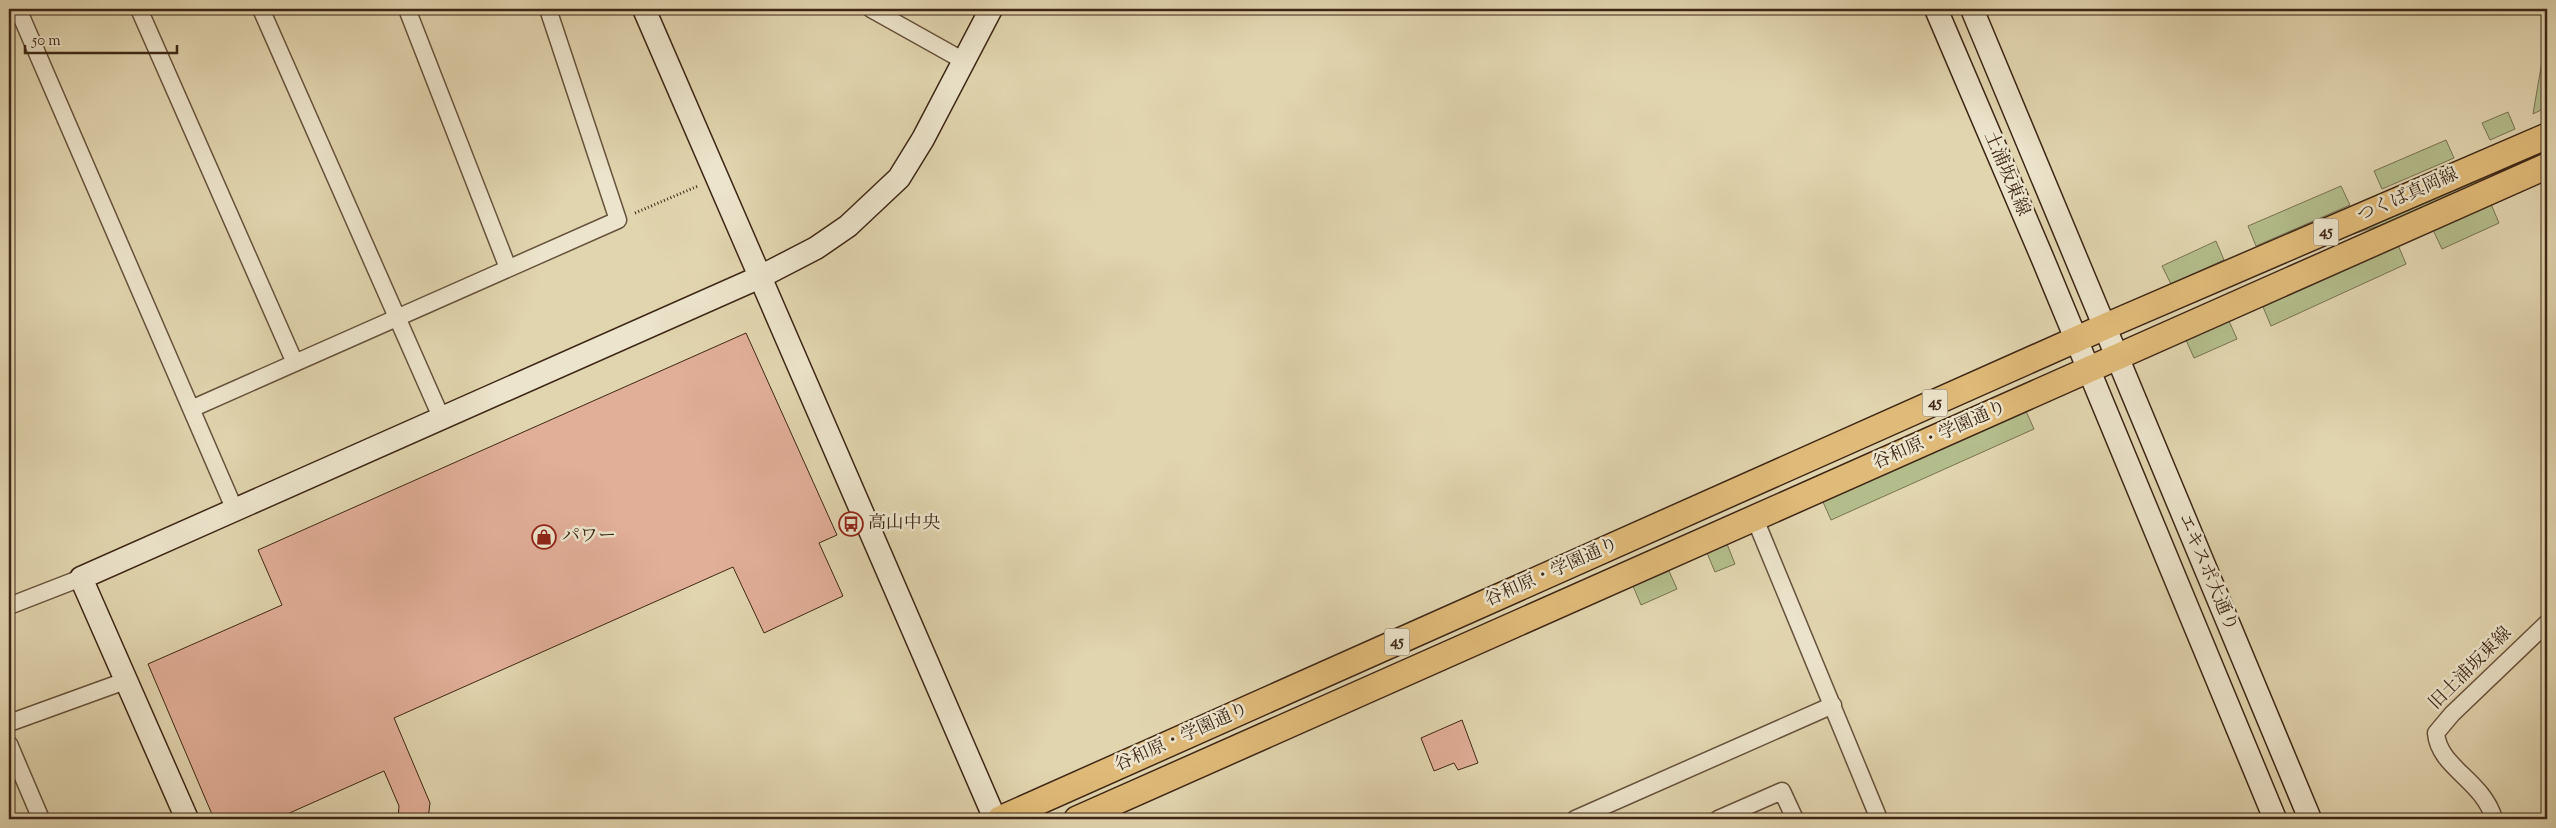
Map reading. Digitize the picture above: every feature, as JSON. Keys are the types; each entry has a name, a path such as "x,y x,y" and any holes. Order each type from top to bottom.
{"main road":[{"name":"つくば真岡線","path":"2104,327 2547,136"},
{"name":"つくば真岡線","path":"2116,357 2547,166"},
{"name":"谷和原・学園通り","path":"1000,819 2104,327"},
{"name":"谷和原・学園通り","path":"1077,819 2116,357"}],"street":[{"path":"20,9 18,9 234,508"},
{"path":"139,9 295,363"},
{"path":"262,9 441,417"},
{"path":"407,9 508,268"},
{"path":"191,409 618,220 548,9"},
{"path":"644,9 995,819"},
{"path":"871,9 964,61"},
{"path":"9,606 81,578 234,508 760,278 816,248 848,226 899,178 923,140 991,9"},
{"name":"土浦坂東線","path":"1936,9 2076,340"},
{"name":"土浦坂東線","path":"1972,9 2104,327"},
{"name":"エキスポ大通り","path":"2104,327 2310,819"},
{"name":"エキスポ大通り","path":"2076,340 2275,819"},
{"path":"1755,518 1879,819"},
{"path":"81,578 187,819"},
{"name":"旧土浦坂東線","path":"2494,819 2490,806 2482,792 2442,754 2436,742 2436,733 2452,714 2547,622"},
{"path":"9,723 126,681"},
{"path":"1575,819 1833,705"},
{"path":"9,744 41,819"},
{"path":"1718,819 1782,791 1795,819"}],"path":[{"path":"618,220 703,184"}],"green space":[{"path":"2547,32 2547,107 2533,114"},
{"path":"2508,112 2515,129 2490,140 2482,123"},
{"path":"2446,140 2454,158 2382,189 2374,171"},
{"path":"2507,166 2508,169 2418,213 2341,238"},
{"path":"2341,186 2350,205 2256,246 2248,226"},
{"path":"2491,204 2499,223 2442,249 2433,230"},
{"path":"2216,241 2224,260 2171,284 2162,266"},
{"path":"2398,245 2406,264 2271,326 2263,307"},
{"path":"2229,321 2237,339 2194,358 2186,340"},
{"path":"2026,411 2034,429 1831,520 1823,502"},
{"path":"1727,544 1735,564 1715,572 1707,553"},
{"path":"1669,571 1677,589 1641,605 1633,586"}],"building":[{"name":"パワー","path":"746,333 837,535 819,543 843,596 764,633 733,567 394,718 430,803 428,819 398,819 399,806 384,771 276,819 214,819 148,664 282,605 258,550"},
{"path":"1462,720 1478,763 1458,770 1454,763 1434,771 1421,738"}],"place":[{"name":"高山中央","path":"851,524"},
{"name":"パワー","path":"544,537"}]}
